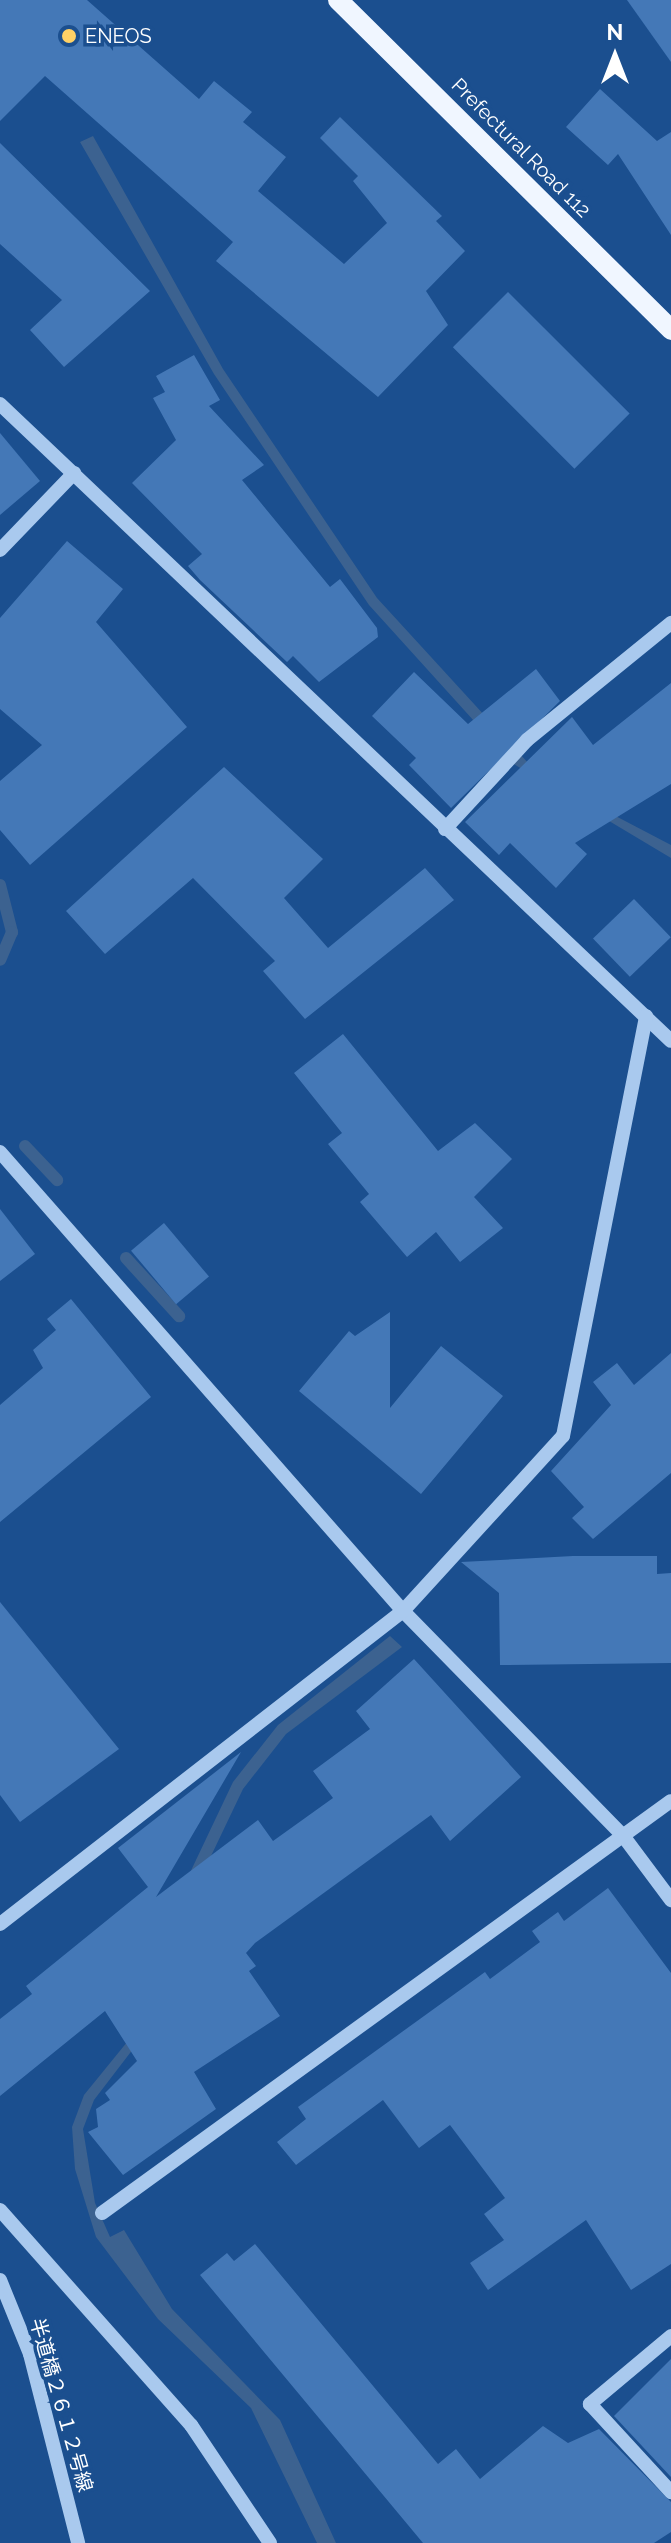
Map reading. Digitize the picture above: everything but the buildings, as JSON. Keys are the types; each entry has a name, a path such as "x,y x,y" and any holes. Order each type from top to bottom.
{"main road":[{"name":"Prefectural Road 112","path":"338,0 671,330"}],"street":[{"path":"0,404 671,1041"},
{"path":"0,550 74,473"},
{"path":"445,829 527,740 671,623"},
{"path":"0,1924 403,1611 563,1436 646,1016"},
{"path":"0,1152 403,1611 624,1837 671,1900"},
{"path":"102,2213 671,1801"},
{"path":"0,2210 191,2425 270,2543"},
{"name":"半道橋２６１２号線","path":"0,2280 30,2354 78,2543"},
{"path":"671,2336 590,2404 671,2492"}],"water":[{"path":"93,136 223,369 377,598 541,777 671,845 671,858 512,763 369,605 214,374 80,142"},
{"path":"390,1636 402,1647 286,1734 243,1789 179,1923 153,2023 94,2100 83,2129 95,2203 110,2237 124,2230 172,2309 280,2420 336,2543 317,2543 251,2408 158,2319 96,2237 75,2169 72,2127 84,2095 145,2020 168,1919 233,1782 278,1725"}],"waterway":[{"path":"0,885 12,932 0,960"},
{"path":"25,1146 57,1180"},
{"path":"126,1258 179,1316"}],"place":[{"name":"ENEOS","path":"69,36"}]}
